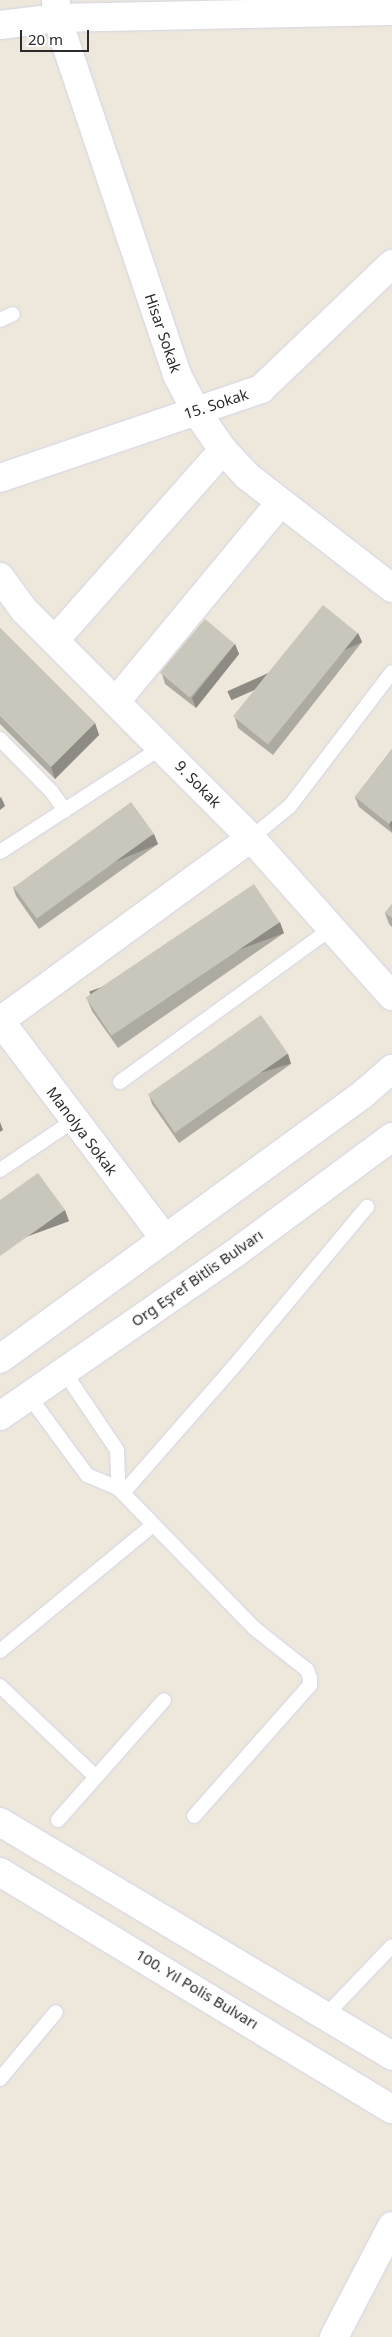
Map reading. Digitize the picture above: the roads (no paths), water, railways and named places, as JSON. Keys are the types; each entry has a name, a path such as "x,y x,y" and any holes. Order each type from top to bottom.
{"street":[{"path":"0,25 56,9 392,11"},
{"name":"Hisar Sokak","path":"56,9 177,375 196,411 223,450 247,476 392,588"},
{"name":"15. Sokak","path":"0,478 261,389 392,264"},
{"path":"55,640 223,450"},
{"path":"117,700 281,502"},
{"name":"9. Sokak","path":"0,577 24,610 117,700 251,838 392,996"},
{"path":"0,1021 251,838"},
{"name":"Manolya Sokak","path":"0,1021 73,1120 165,1239"},
{"path":"0,1359 362,1095 392,1069"},
{"name":"Org Eşref Bitlis Bulvarı","path":"0,1416 63,1370 173,1298 392,1137"},
{"path":"0,1822 392,2056"},
{"name":"100. Yıl Polis Bulvarı","path":"0,1872 392,2109"},
{"path":"334,2337 392,2226"}],"lane":[{"path":"0,320 13,314"},
{"path":"251,838 290,806 392,672"},
{"path":"0,739 51,791 65,810"},
{"path":"0,852 162,747"},
{"path":"120,1082 332,928"},
{"path":"0,1170 73,1120"},
{"path":"120,1491 241,1358 367,1206"},
{"path":"63,1370 117,1450 120,1491"},
{"path":"28,1396 87,1475 120,1491 254,1628 307,1670 310,1685 194,1816"},
{"path":"0,1651 153,1524"},
{"path":"0,1686 96,1777"},
{"path":"58,1820 164,1700"},
{"path":"326,2015 392,1946"},
{"path":"0,2079 56,2012"}]}
